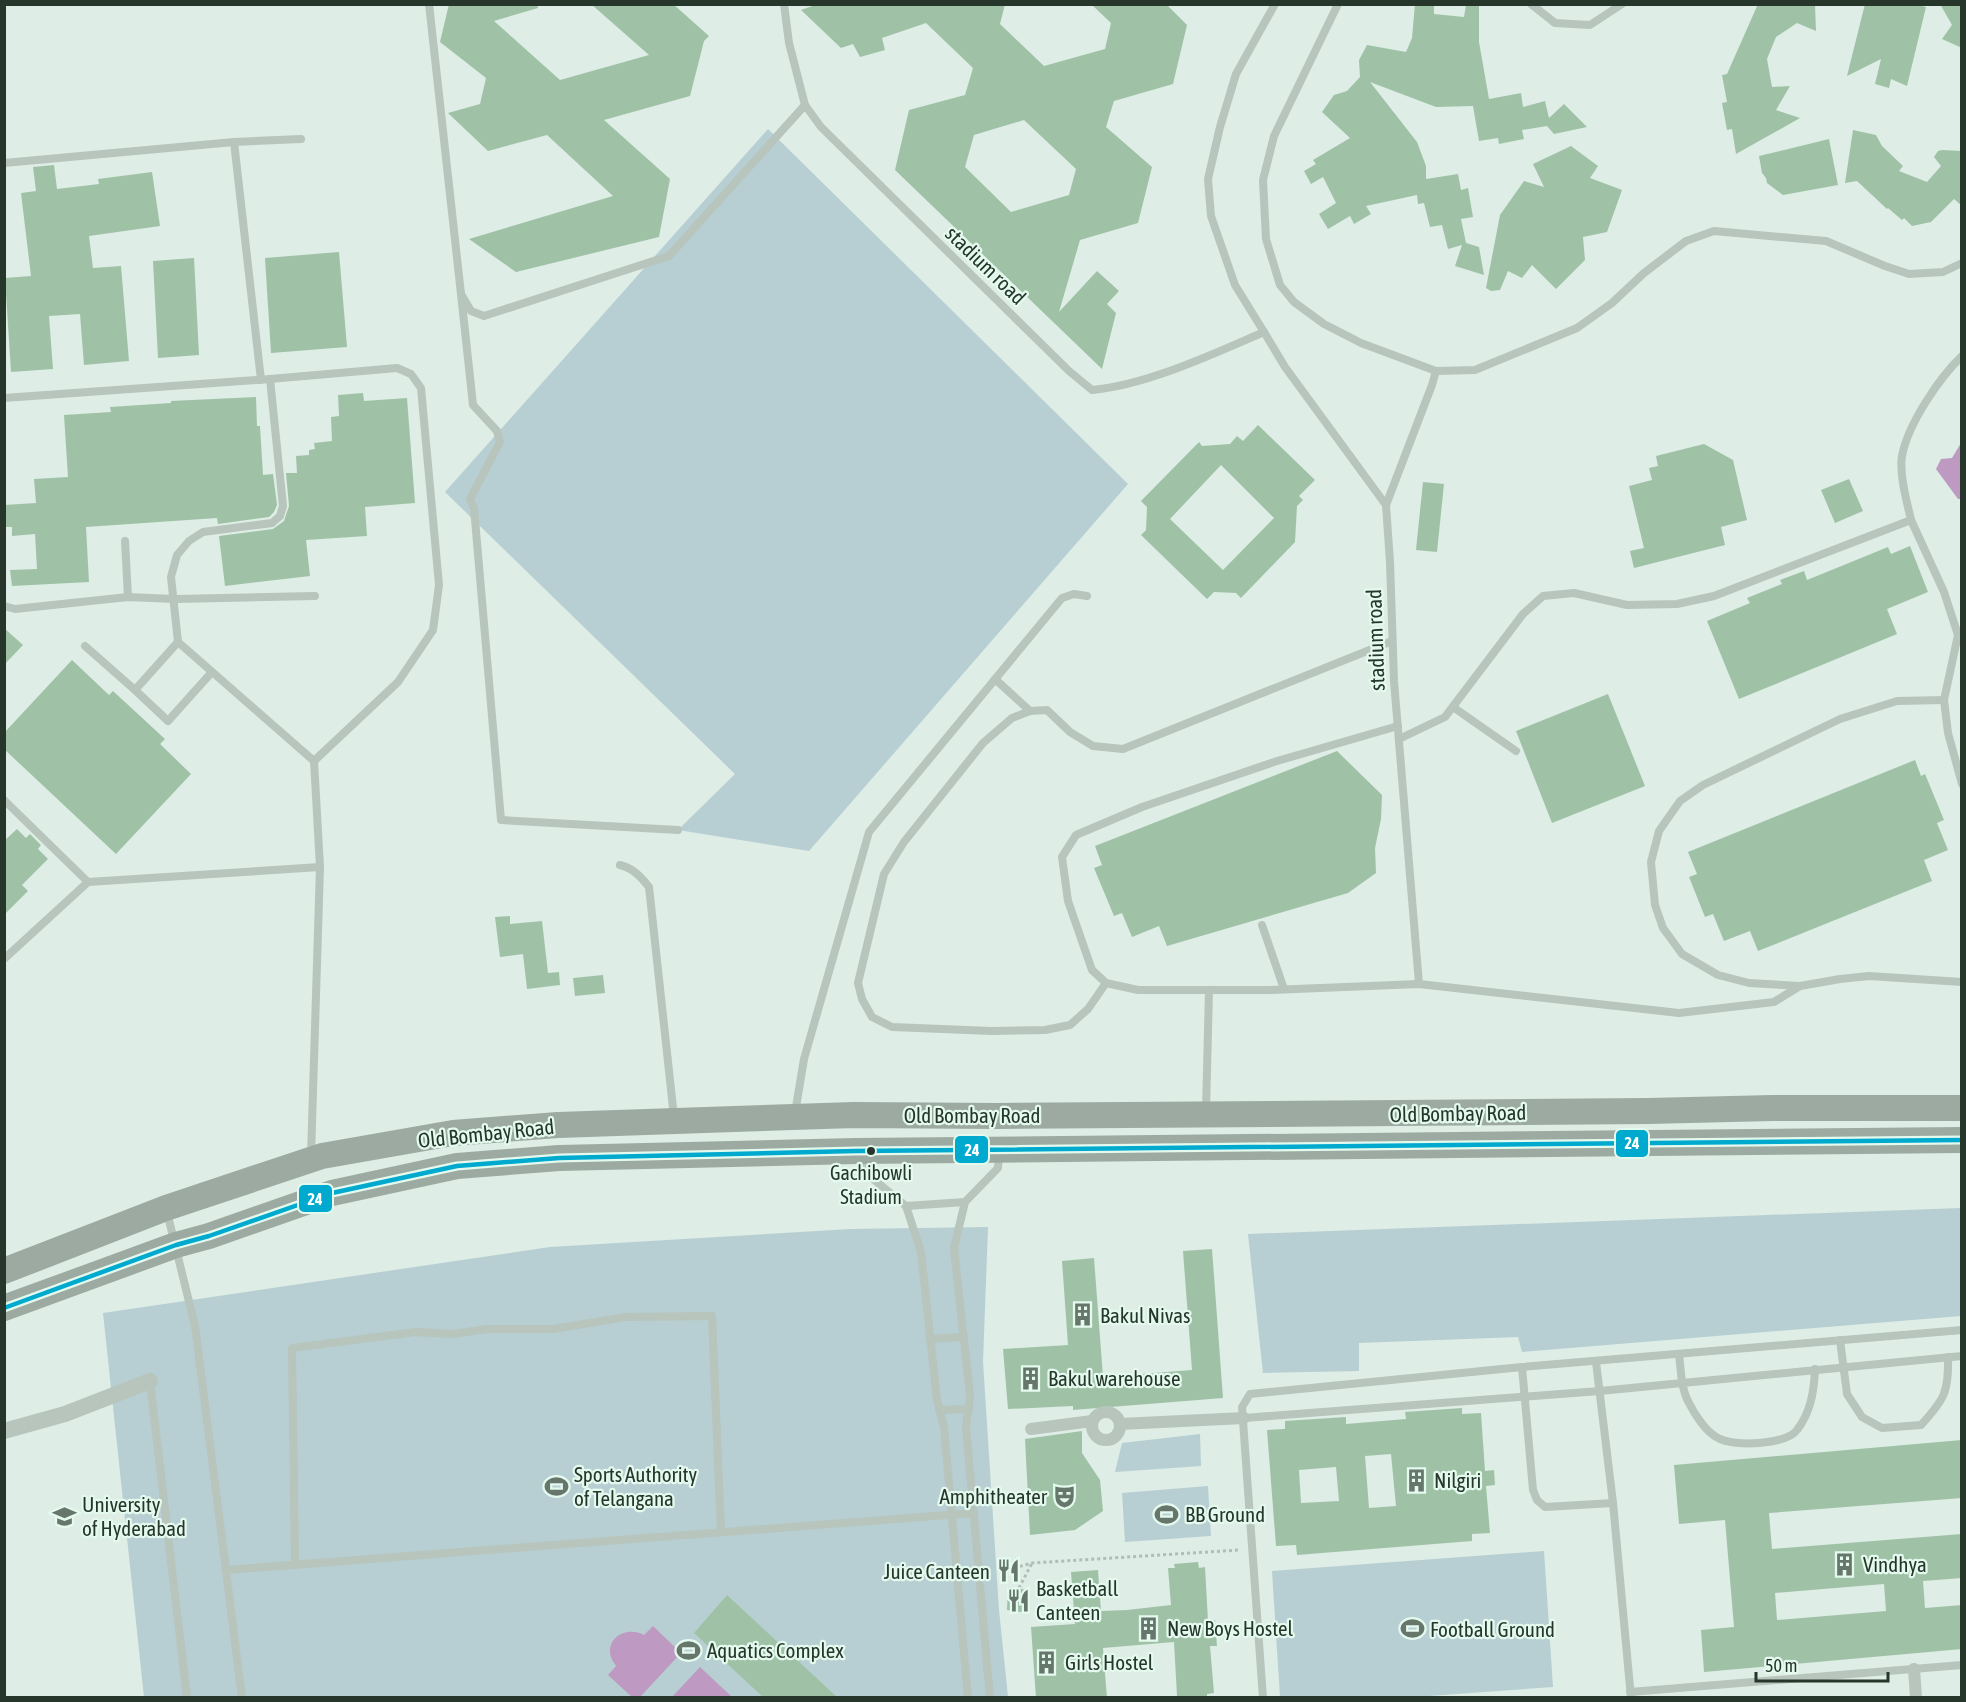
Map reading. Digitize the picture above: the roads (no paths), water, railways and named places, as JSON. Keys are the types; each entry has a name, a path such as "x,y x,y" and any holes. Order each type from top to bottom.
{"main road":[{"name":"Old Bombay Road","path":"4,1271 166,1208 311,1160 453,1133 558,1125 794,1117 1962,1108"},
{"path":"926,1150 927,1116"},
{"name":"Old Bombay Road","path":"4,1308 176,1245 209,1236 332,1193 457,1166 560,1158 855,1151 1962,1140"}],"street":[{"path":"4,1431 65,1414 150,1381"},
{"path":"1031,1429 1092,1421 1099,1414 1108,1412 1116,1416 1120,1424 1115,1437 1101,1440 1094,1434 1092,1421"},
{"path":"1120,1424 1244,1418"},
{"path":"1914,1669 1916,1698"}],"lane":[{"path":"429,4 473,405 497,431 500,442 470,499 474,508 501,820 678,830"},
{"name":"stadium road","path":"784,4 789,43 805,105 821,127 1069,371 1092,390 1116,387 1209,356 1264,332"},
{"path":"1275,4 1236,74 1220,127 1208,179 1211,216 1236,285 1285,367 1386,505"},
{"path":"1338,4 1274,136 1263,180 1266,239 1280,285 1294,302 1324,324 1361,343 1436,371 1475,370 1577,328 1612,303 1644,273 1686,241 1714,231 1826,241 1910,274 1943,272 1962,263"},
{"path":"1531,4 1555,23 1590,25 1622,4"},
{"path":"461,294 471,311 484,316 669,256 805,105"},
{"path":"4,163 234,142 301,139"},
{"path":"234,142 283,506 280,516 272,523 202,532 189,541 177,555 171,577 178,642 314,761 320,867 311,1160"},
{"path":"1962,356 1950,368 1916,417 1902,457 1904,485 1911,520 1944,592 1958,635 1944,700 1948,733 1962,784"},
{"path":"4,398 265,380 397,368 411,374 421,388 439,585 433,630 398,682 314,761"},
{"path":"1386,505 1436,371"},
{"name":"stadium road","path":"1386,505 1392,641 1419,984"},
{"path":"1399,739 1445,717 1523,614 1543,596 1574,593 1627,605 1677,604 1714,596 1911,520"},
{"path":"125,541 128,597"},
{"path":"794,1117 804,1059 869,832 1062,598 1074,594 1087,596"},
{"path":"4,606 15,609 128,597 175,599 315,596"},
{"path":"1106,982 1088,1009 1070,1025 1045,1030 992,1031 892,1027 872,1017 862,999 858,983 884,874 926,813 983,743 1012,718 1030,711 1047,710 1070,732 1093,746 1123,749 1392,641"},
{"path":"135,690 178,642"},
{"path":"85,646 168,721 212,672"},
{"path":"995,679 1030,711"},
{"path":"1944,700 1897,701 1840,719 1696,790 1680,801 1659,831 1651,862 1655,905 1663,928 1682,954 1718,975 1749,983 1800,986 1869,976 1962,982"},
{"path":"1453,707 1516,751"},
{"path":"1398,726 1277,761 1154,803 1076,835 1062,857 1068,901 1092,970 1106,982 1138,990 1284,989 1419,984 1679,1013 1774,1002 1800,986"},
{"path":"4,800 88,882"},
{"path":"620,865 628,867 639,875 649,887 675,1121"},
{"path":"4,959 88,882 320,867"},
{"path":"1262,925 1284,989"},
{"path":"1206,1114 1209,990"},
{"path":"990,1698 966,1427 970,1396 954,1248 965,1202 998,1168 999,1150"},
{"path":"855,1151 872,1178 906,1206 921,1252 939,1410 944,1427 968,1698"},
{"path":"906,1206 965,1202"},
{"path":"166,1208 195,1326 242,1698"},
{"path":"295,1565 292,1348 416,1332 452,1334 488,1329 553,1329 626,1317 712,1316 721,1532"},
{"path":"1263,1698 1242,1407 1250,1394 1522,1367 1962,1330"},
{"path":"930,1339 964,1337"},
{"path":"1840,1340 1847,1394 1862,1417 1882,1428 1921,1425 1941,1403 1949,1379 1948,1357"},
{"path":"1679,1354 1682,1382 1688,1402 1702,1423 1718,1438 1740,1445 1770,1442 1796,1432 1809,1409 1815,1369"},
{"path":"1244,1418 1600,1391 1962,1356"},
{"path":"1596,1362 1613,1503 1631,1695 1962,1665"},
{"path":"1522,1367 1533,1490 1537,1500 1545,1507 1613,1503"},
{"path":"150,1381 187,1698"},
{"path":"939,1410 969,1409"},
{"path":"226,1570 974,1513"}],"place":[{"name":"Gachibowli Stadium","path":"871,1151"},
{"name":"Bakul Nivas","path":"1082,1315"},
{"name":"Bakul warehouse","path":"1030,1378"},
{"name":"Nilgiri","path":"1416,1480"},
{"name":"Sports Authority of Telangana","path":"556,1486"},
{"name":"Amphitheater","path":"1065,1496"},
{"name":"BB Ground","path":"1167,1514"},
{"name":"University of Hyderabad","path":"64,1516"},
{"name":"Vindhya","path":"1845,1564"},
{"name":"Juice Canteen","path":"1008,1571"},
{"name":"Basketball Canteen","path":"1018,1600"},
{"name":"New Boys Hostel","path":"1149,1628"},
{"name":"Football Ground","path":"1412,1629"},
{"name":"Aquatics Complex","path":"689,1650"},
{"name":"Girls Hostel","path":"1047,1662"}]}
